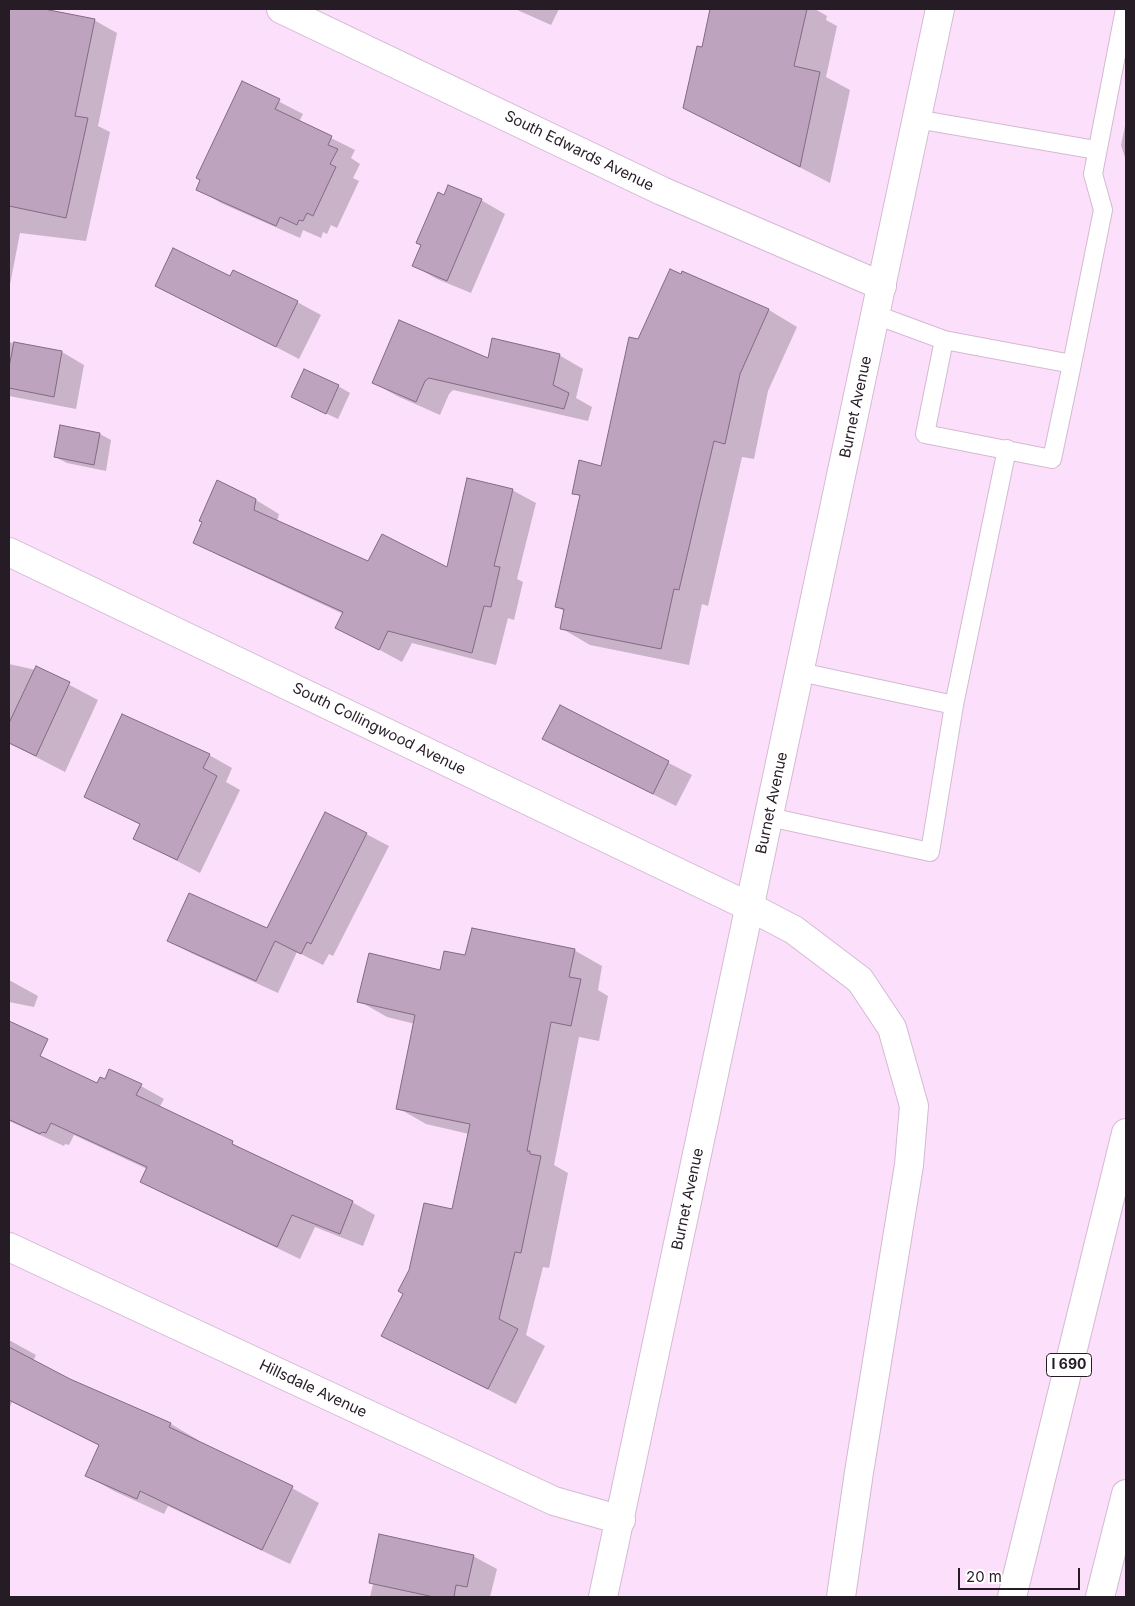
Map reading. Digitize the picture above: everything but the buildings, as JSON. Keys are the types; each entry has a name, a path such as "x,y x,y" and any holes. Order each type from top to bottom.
{"main road":[{"name":"South Edwards Avenue","path":"281,9 662,191 882,286"},
{"name":"Burnet Avenue","path":"603,1597 621,1520 940,9"},
{"name":"South Collingwood Avenue","path":"9,552 750,907 794,930 860,980 892,1028 914,1106 909,1165 859,1472 841,1597"},
{"name":"I 690","path":"1012,1597 1126,1133"},
{"name":"Hillsdale Avenue","path":"9,1247 554,1501 621,1520"},
{"path":"1100,1597 1126,1494"}],"lane":[{"path":"944,340 925,434 1052,460 1104,210 1092,174 1125,9"},
{"path":"916,119 1096,150"},
{"path":"876,315 944,340 1072,364"},
{"path":"769,817 930,852 954,705 1006,450"},
{"path":"800,672 954,705"}]}
